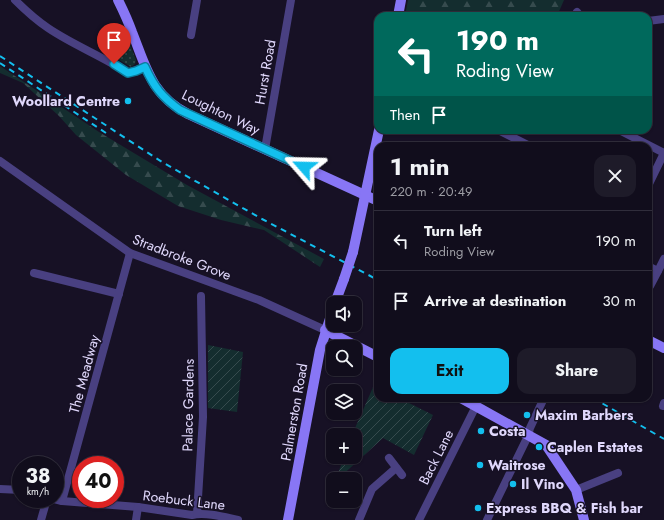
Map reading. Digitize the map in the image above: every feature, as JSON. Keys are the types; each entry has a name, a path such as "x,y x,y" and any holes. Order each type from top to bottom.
{"street":[{"path":"15,0 29,14 46,27 128,73 145,67"},
{"name":"Loughton Way","path":"118,0 132,31 145,67 152,81 165,99 180,110 374,199"},
{"path":"191,35 197,0"},
{"name":"Hurst Road","path":"265,148 291,0"},
{"path":"399,12 401,0"},
{"path":"652,20 664,19"},
{"path":"506,134 522,142"},
{"path":"627,134 642,142"},
{"path":"652,147 664,153 652,178"},
{"path":"338,296 353,252 374,153"},
{"name":"Stradbroke Grove","path":"0,161 130,253 259,300 325,330"},
{"name":"The Meadway","path":"64,480 130,253"},
{"path":"652,282 664,259"},
{"path":"652,268 658,271"},
{"path":"34,273 119,294"},
{"name":"Palace Gardens","path":"197,514 203,417 201,296"},
{"path":"325,330 374,355"},
{"name":"Palmerston Road","path":"288,520 291,512 308,410 325,330"},
{"path":"652,342 664,348"},
{"path":"468,402 546,445 576,490 584,520"},
{"path":"488,520 528,436 530,428 542,402"},
{"name":"Back Lane","path":"419,520 476,406"},
{"path":"390,458 402,476"},
{"path":"359,520 372,489 396,468"},
{"path":"576,490 618,473"},
{"path":"0,489 12,490"},
{"name":"Roebuck Lane","path":"64,501 138,507 238,520"},
{"path":"136,520 138,507"},
{"path":"41,520 44,508"}],"green space":[{"path":"408,0 564,0 559,12 406,12"},
{"path":"124,37 128,39 136,60 135,64 131,67 109,54 109,47 120,38"},
{"path":"0,66 99,132 187,185 324,259 320,267 264,230 221,220 178,206 126,175 76,135 59,116 23,83 0,73"},
{"path":"208,345 243,352 237,412 208,408"},
{"path":"374,385 374,402 407,402 433,415 414,455 383,438 362,457 362,428 355,428 359,420 362,420 362,412"},
{"path":"341,464 354,464 346,472 339,472"}],"railway":[{"path":"0,56 162,162 262,219 374,278"},
{"path":"0,63 106,133"},
{"path":"600,402 664,439"}],"place":[{"name":"Woollard Centre","path":"128,101"},
{"name":"Maxim Barbers","path":"527,415"},
{"name":"Costa","path":"481,431"},
{"name":"Caplen Estates","path":"539,447"},
{"name":"Waitrose","path":"480,465"},
{"name":"Il Vino","path":"513,484"},
{"name":"Express BBQ & Fish bar","path":"478,508"}],"route":[{"path":"114,64 128,73 145,67 152,81 165,99 180,110 304,167"}]}
